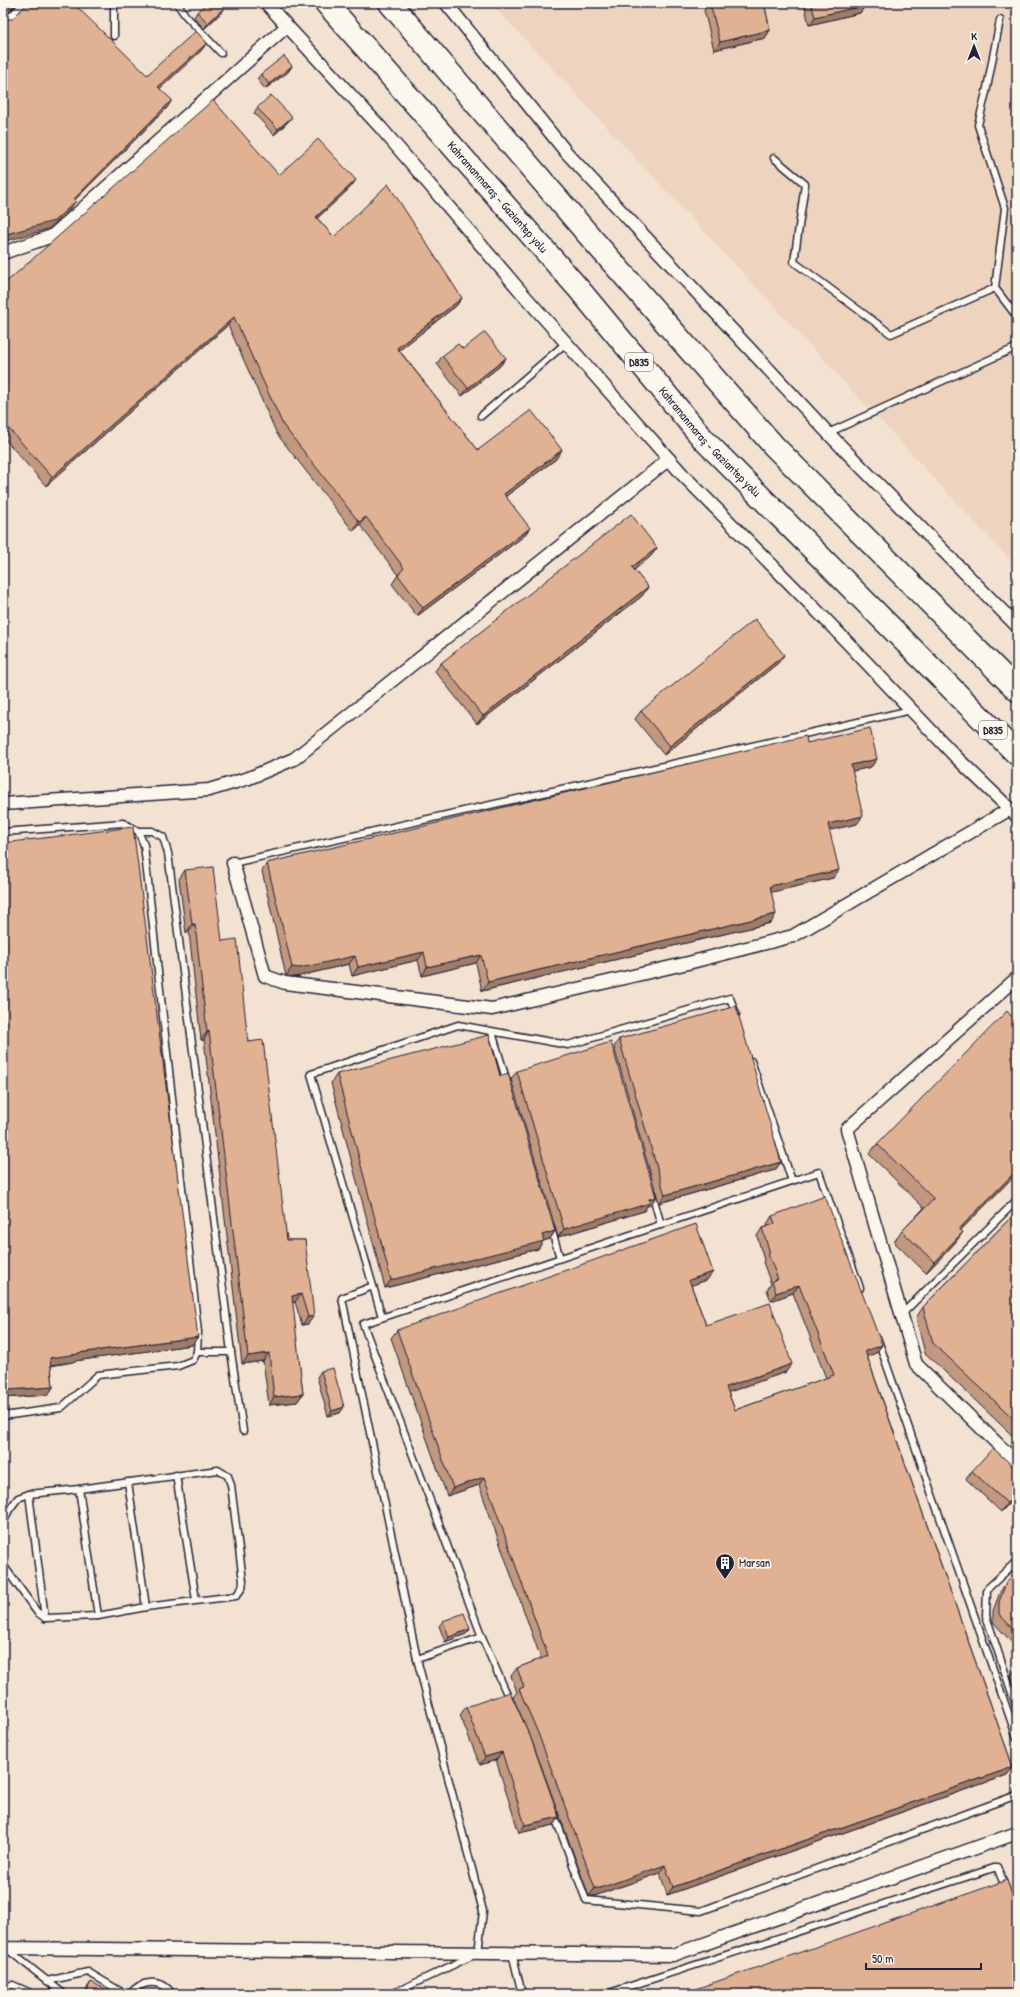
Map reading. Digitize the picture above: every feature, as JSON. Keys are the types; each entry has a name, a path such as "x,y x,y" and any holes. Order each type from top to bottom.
{"highway":[{"name":"Kahramanmaraş - Gaziantep yolu","path":"326,3 578,288 704,440 1017,754"},
{"path":"390,3 587,233 774,446 1017,690"}],"street":[{"path":"233,863 265,976 285,983 492,1009 793,936 1013,813 957,758 670,459 566,343 382,128 266,3"},
{"path":"446,3 566,152 828,433 1017,626"},
{"path":"3,253 52,236 287,26"},
{"path":"3,804 209,790 250,778 294,759 670,459"},
{"path":"1017,978 847,1129 916,1364 1017,1463"},
{"path":"4,1948 673,1955 1017,1833"}],"lane":[{"path":"3,24 24,3"},
{"path":"114,3 114,36"},
{"path":"177,3 185,15 221,53"},
{"path":"1000,20 978,125 1005,208 995,288 1017,317"},
{"path":"774,158 805,184 794,262 891,334 995,288"},
{"path":"481,416 566,343"},
{"path":"828,433 1017,347"},
{"path":"233,863 911,710"},
{"path":"3,832 123,823 138,831 152,831 163,837 168,853 231,1352 243,1430"},
{"path":"3,1416 61,1408 98,1375 178,1366 193,1360 197,1352 198,1332 146,861 144,845 138,831"},
{"path":"382,1317 311,1074 458,1025 568,1045 730,998 738,1020"},
{"path":"492,1032 510,1092"},
{"path":"605,1034 608,1042"},
{"path":"750,1057 792,1181"},
{"path":"513,1708 482,1637 363,1324 819,1172 862,1293"},
{"path":"650,1187 661,1225"},
{"path":"901,1315 1017,1200"},
{"path":"549,1221 560,1258"},
{"path":"373,1286 342,1298 417,1659 483,1911 478,1953 392,1994"},
{"path":"875,1331 1017,1738"},
{"path":"197,1352 231,1352"},
{"path":"3,1523 9,1510 18,1498 29,1494 79,1489 218,1470 228,1476 231,1486 243,1581 242,1588 236,1596 146,1606 98,1616 44,1618 37,1612 3,1565"},
{"path":"176,1475 196,1600"},
{"path":"128,1482 146,1606"},
{"path":"79,1489 98,1616"},
{"path":"29,1494 44,1618"},
{"path":"1017,1561 987,1589 986,1616 1017,1708"},
{"path":"417,1659 482,1637"},
{"path":"553,1810 586,1900 701,1911 1017,1795"},
{"path":"606,1994 997,1867 1009,1895"},
{"path":"4,1948 64,1994"},
{"path":"512,1953 522,1994"},
{"path":"47,1981 88,1972 125,1994"},
{"path":"130,1994 140,1985 156,1983 164,1986 172,1994"},
{"path":"3,1986 12,1985 33,1994"},
{"path":"196,1994 204,1992 205,1994"}],"shaded area":[{"path":"491,3 1017,3 1017,567"}],"building":[{"path":"3,3 16,3 5,14 6,19 12,19 28,3 73,3 147,75 196,31 207,43 158,87 172,100 74,199 76,201 54,221 3,235"},
{"path":"207,3 221,3 225,7 208,23 197,12"},
{"path":"710,3 764,3 770,30 720,42"},
{"path":"811,3 865,3 866,5 815,17"},
{"path":"284,56 292,66 269,84 261,74"},
{"path":"271,95 292,117 278,129 257,108"},
{"path":"213,100 279,175 318,139 356,180 316,217 334,237 388,184 462,298 397,348 478,450 531,410 562,450 504,494 530,528 423,608 398,575 404,568 366,517 359,522 283,425 234,317 52,477 3,422 3,285"},
{"path":"485,332 506,358 468,388 442,356 458,344 463,349"},
{"path":"631,514 657,548 632,567 648,587 483,716 441,663"},
{"path":"755,619 784,655 670,746 641,711"},
{"path":"870,728 877,759 851,765 863,816 828,824 839,870 770,886 776,914 488,982 481,955 427,967 424,952 358,967 355,956 300,968 292,967 267,863 806,736 807,743"},
{"path":"133,827 198,1337 50,1358 53,1387 8,1390 4,1365 3,1366 3,843"},
{"path":"213,867 222,941 237,939 248,1042 263,1040 287,1240 305,1240 314,1316 308,1317 301,1294 292,1296 303,1394 274,1397 269,1353 248,1356 209,1031 207,1032 195,924 192,924 185,870"},
{"path":"736,1006 781,1162 665,1195 619,1039"},
{"path":"1007,1011 1012,1017 1017,1012 1017,1170 959,1229 963,1232 934,1262 902,1231 934,1199 877,1144"},
{"path":"489,1035 500,1076 508,1073 555,1231 542,1235 544,1241 391,1280 337,1074"},
{"path":"611,1042 656,1197 649,1199 650,1203 564,1229 517,1071"},
{"name":"Marsan","path":"825,1196 882,1345 865,1351 1013,1767 673,1887 665,1865 600,1888 595,1888 538,1733 519,1689 524,1687 517,1668 548,1656 484,1477 453,1488 397,1330 696,1224 713,1272 689,1280 706,1325 770,1303 792,1364 726,1387 735,1410 834,1375 799,1285 776,1293 772,1281 778,1279 768,1254 770,1253 762,1228 775,1224 772,1216"},
{"path":"1017,1211 1017,1422 933,1343 923,1307"},
{"path":"333,1368 344,1407 332,1411 321,1371"},
{"path":"993,1448 1017,1470 1017,1493 1007,1503 972,1471"},
{"path":"1017,1572 1017,1633 999,1614 999,1602 1006,1583"},
{"path":"464,1613 470,1629 449,1637 443,1621"},
{"path":"510,1692 530,1736 559,1817 525,1825 502,1752 485,1757 466,1707"},
{"path":"1007,1880 1017,1910 1017,1994 681,1994"},
{"path":"91,1982 111,1992 110,1994 85,1994"},
{"path":"509,1991 509,1994 487,1994"}],"place":[{"name":"Marsan","path":"725,1580"}]}
